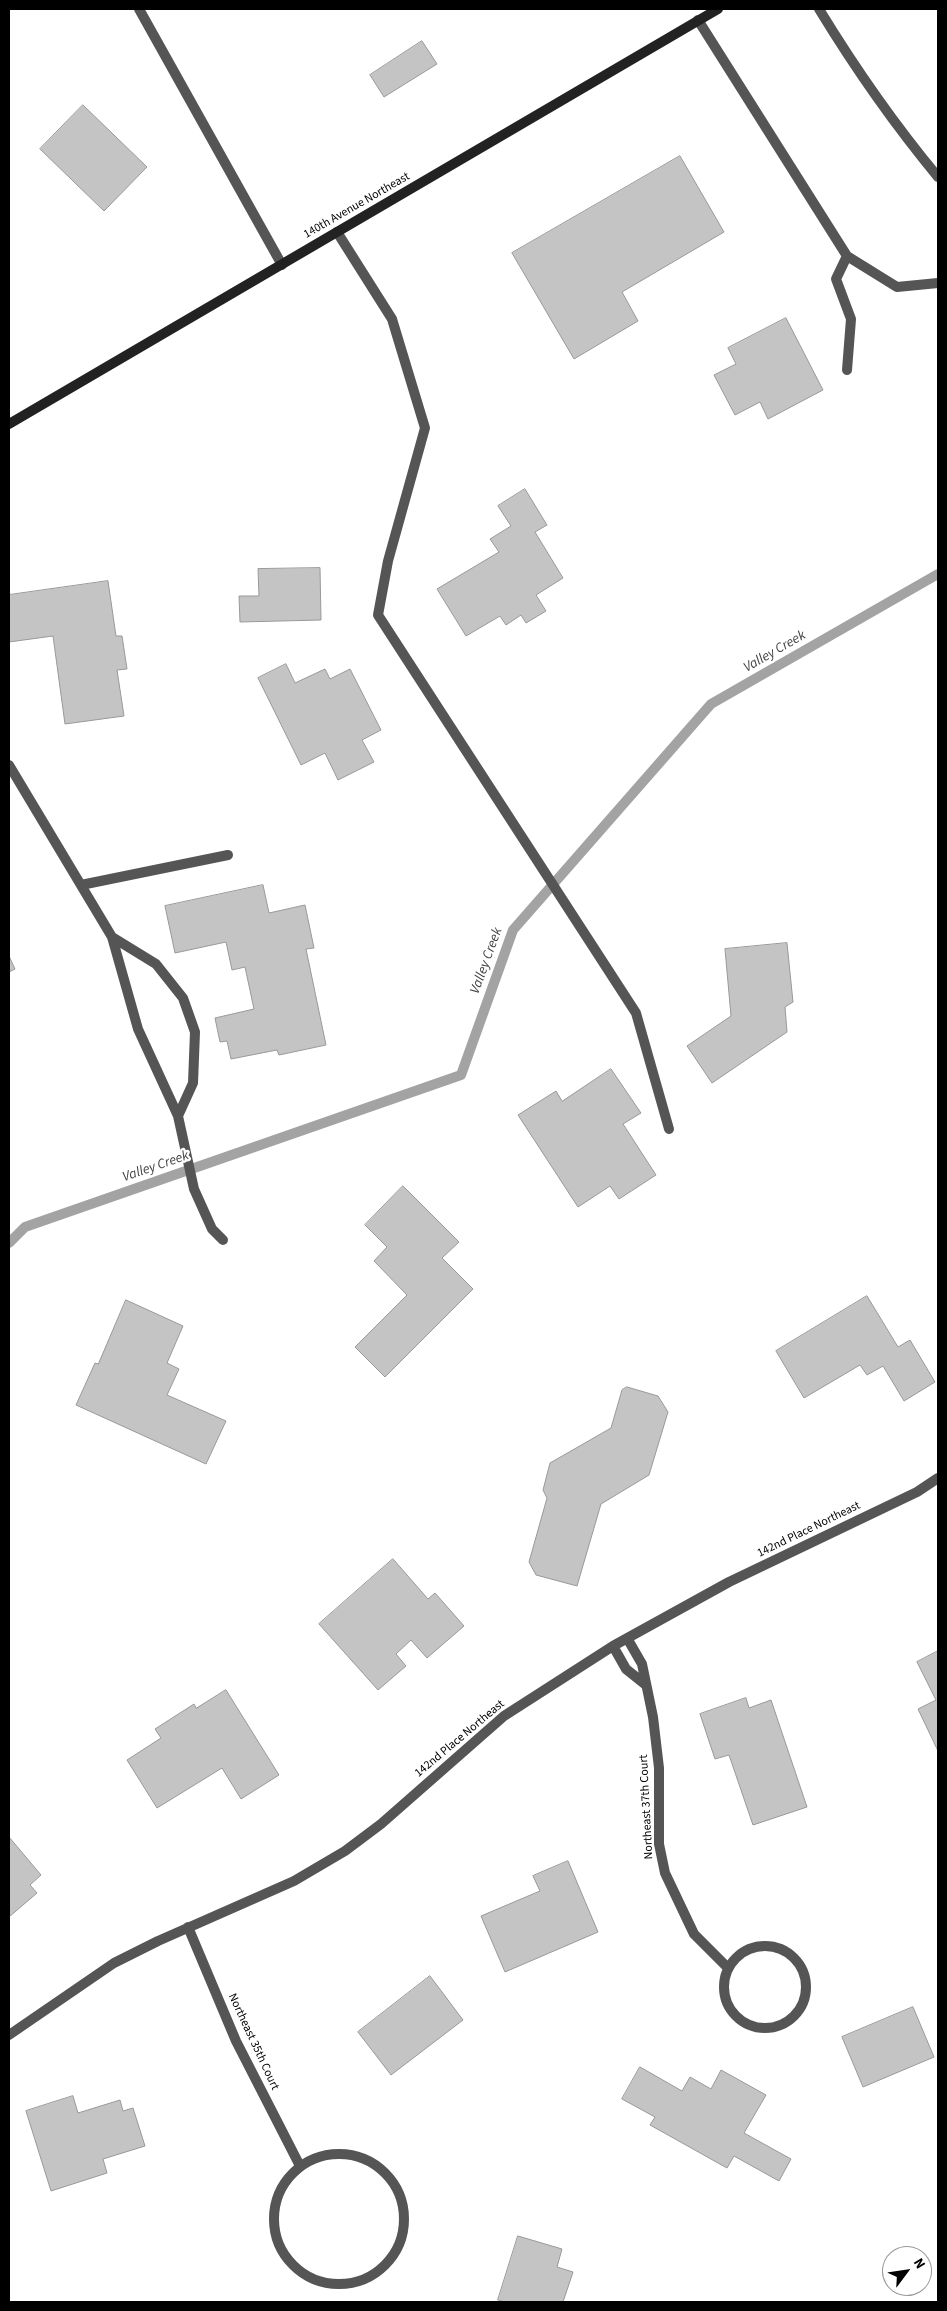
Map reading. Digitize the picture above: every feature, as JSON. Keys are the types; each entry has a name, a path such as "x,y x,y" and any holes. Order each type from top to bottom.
{"street":[{"path":"139,9 282,265"},
{"name":"140th Avenue Northeast","path":"9,424 718,9"},
{"path":"819,9 847,56 898,129 938,177"},
{"path":"698,20 847,256 897,287 938,283"},
{"path":"337,232 392,319 425,428 388,561 378,615 636,1013 669,1129"},
{"path":"847,256 836,279 851,319 847,370"},
{"path":"9,765 112,937 138,1029 178,1116 194,1189 212,1229 223,1240"},
{"path":"81,884 228,855"},
{"path":"112,937 156,964 183,998 194,1032 193,1083 178,1116"},
{"name":"142nd Place Northeast","path":"9,2035 114,1963 188,1927 294,1880 345,1851 381,1824 504,1716 612,1646 729,1582 917,1492 938,1478"},
{"name":"Northeast 37th Court","path":"627,1638 642,1664 646,1685 658,1768 659,1844 665,1873 694,1934 728,1968"},
{"path":"612,1646 626,1669 646,1685"},
{"name":"Northeast 35th Court","path":"188,1927 236,2041 300,2166"},
{"path":"769,1946 784,1951 797,1961 804,1975 806,1991 801,2007 791,2019 777,2027 761,2028 746,2024 733,2014 725,2000 723,1983 728,1968 739,1955 753,1948 769,1946"},
{"path":"349,2154 373,2163 392,2180 403,2204 404,2230 395,2253 378,2272 355,2283 329,2284 305,2275 286,2258 275,2234 274,2209 283,2185 300,2166 324,2155 349,2154"}],"building":[{"path":"422,41 437,64 384,97 370,75"},
{"path":"83,105 147,167 104,211 40,149"},
{"path":"680,156 724,232 622,292 638,321 574,359 512,253"},
{"path":"786,318 823,390 768,419 760,402 735,415 714,375 736,364 728,348"},
{"path":"525,489 547,525 535,532 563,578 536,595 546,611 526,623 521,615 506,625 500,616 466,636 437,589 499,552 490,539 511,526 498,506"},
{"path":"320,568 321,620 240,622 239,596 259,596 258,569"},
{"path":"108,581 116,636 122,636 127,669 117,670 124,716 65,724 53,636 9,642 9,595"},
{"path":"286,664 295,683 325,669 330,679 350,669 381,730 362,740 374,762 338,780 325,753 301,765 258,678"},
{"path":"263,885 269,913 305,905 314,948 306,949 326,1045 279,1055 277,1050 231,1059 227,1041 220,1042 215,1018 254,1009 245,967 232,970 226,942 175,953 165,906"},
{"path":"787,943 793,1002 785,1007 787,1032 712,1083 687,1046 731,1016 725,949"},
{"path":"9,956 15,969 9,972"},
{"path":"611,1069 641,1113 623,1124 656,1175 619,1199 610,1186 578,1207 518,1115 556,1091 562,1101"},
{"path":"403,1186 459,1242 442,1258 473,1289 385,1377 355,1347 407,1295 374,1261 387,1247 365,1225"},
{"path":"867,1296 898,1347 910,1340 935,1382 904,1401 883,1366 867,1375 860,1365 804,1398 776,1351"},
{"path":"126,1300 183,1326 167,1363 179,1369 167,1395 226,1421 206,1464 76,1405 95,1363 98,1364"},
{"path":"627,1387 658,1396 668,1412 649,1475 601,1504 577,1586 536,1575 529,1562 547,1498 543,1490 550,1463 611,1428 622,1390"},
{"path":"393,1559 428,1599 435,1593 464,1626 427,1658 411,1640 396,1654 406,1666 378,1690 319,1624"},
{"path":"938,1651 938,1751 918,1709 936,1700 917,1662"},
{"path":"226,1690 279,1775 241,1799 222,1768 157,1808 127,1760 161,1738 155,1729 194,1704 196,1708"},
{"path":"746,1698 749,1708 771,1700 807,1807 753,1825 729,1755 715,1759 700,1714"},
{"path":"9,1837 41,1875 30,1885 37,1893 9,1917"},
{"path":"568,1861 598,1932 505,1972 481,1916 540,1891 533,1876"},
{"path":"430,1976 463,2020 391,2075 358,2032"},
{"path":"913,2007 934,2057 863,2087 842,2037"},
{"path":"640,2067 682,2091 690,2077 711,2089 721,2070 766,2095 744,2133 791,2159 779,2181 734,2156 727,2168 650,2125 655,2117 622,2099"},
{"path":"73,2096 78,2113 120,2100 123,2111 133,2108 145,2146 103,2159 107,2173 51,2191 26,2111"},
{"path":"518,2236 562,2249 557,2267 573,2272 563,2302 505,2302 498,2300"}],"waterway":[{"name":"Valley Creek","path":"9,1243 25,1227 461,1075 513,930 711,704 938,574"}]}
